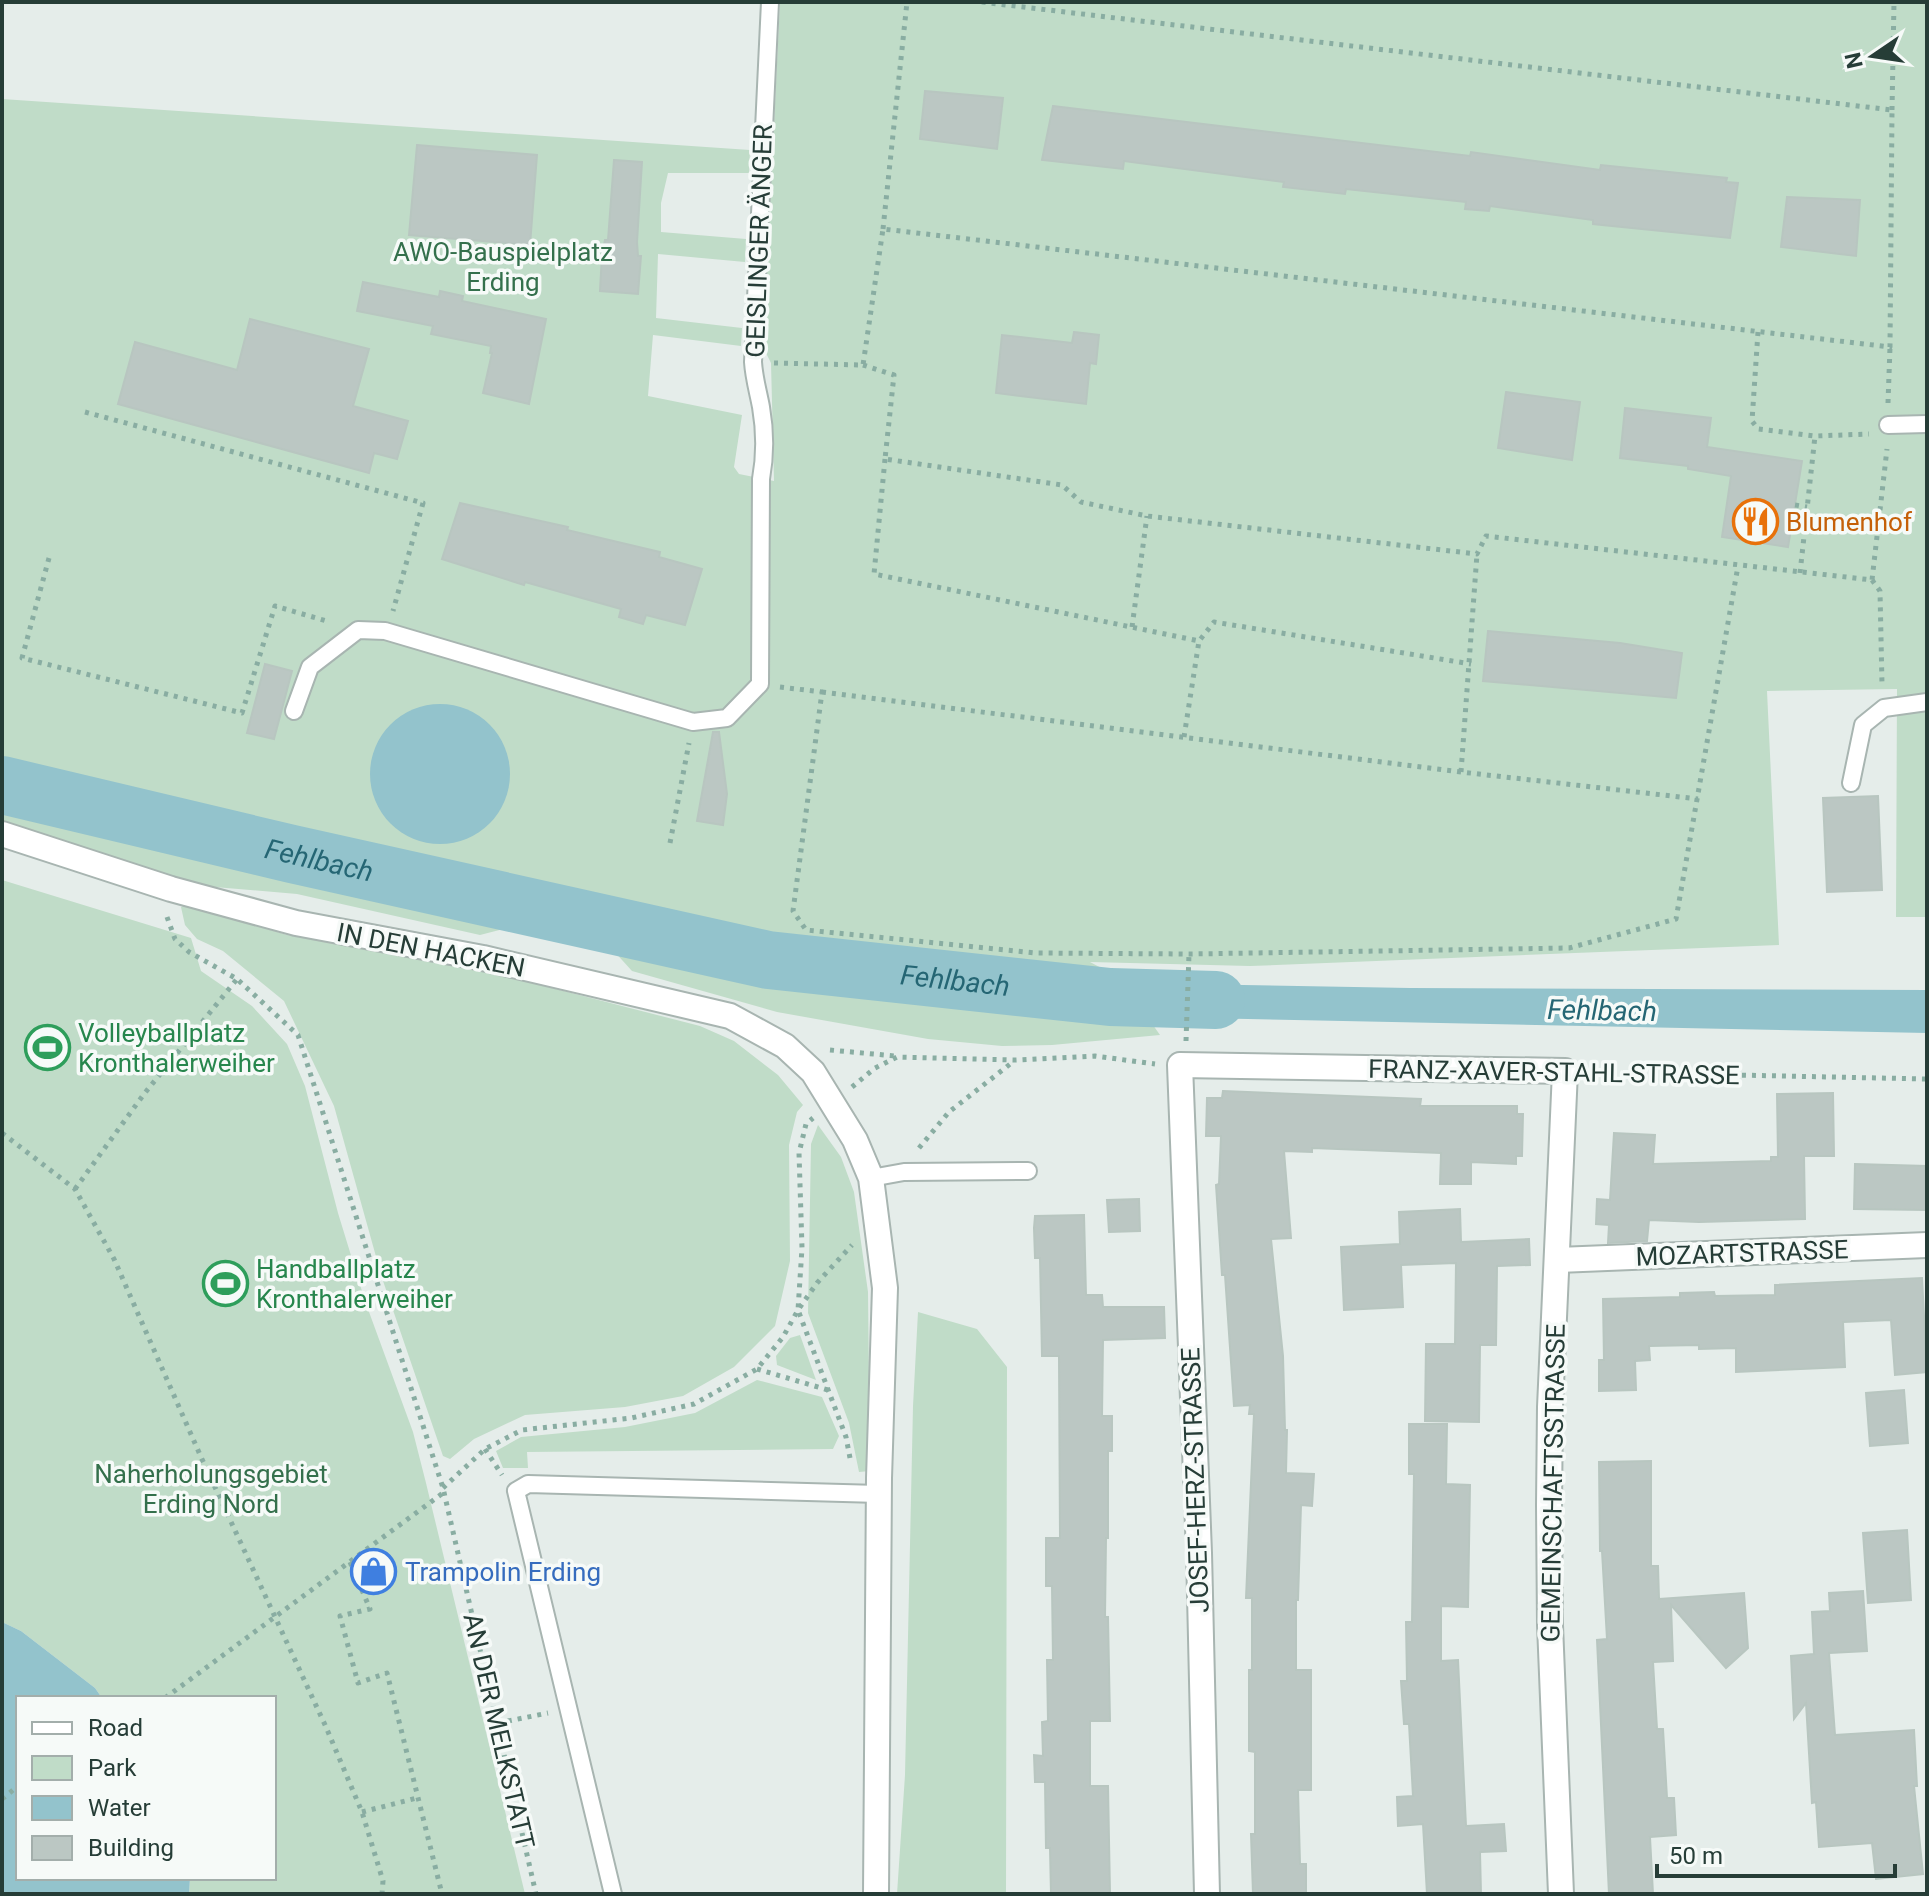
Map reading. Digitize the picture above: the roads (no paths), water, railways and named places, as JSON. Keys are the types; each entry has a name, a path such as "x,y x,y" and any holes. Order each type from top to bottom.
{"street":[{"name":"IN DEN HACKEN","path":"2,834 171,889 296,923 483,958 730,1016 785,1046 813,1072 855,1140 871,1178"},
{"name":"FRANZ-XAVER-STAHL-STRASSE","path":"1180,1065 1565,1071"},
{"name":"JOSEF-HERZ-STRASSE","path":"1180,1065 1199,1553 1207,1894"},
{"name":"GEMEINSCHAFTSSTRASSE","path":"1561,1894 1549,1610 1550,1407 1565,1071"},
{"path":"871,1178 885,1288 879,1486 876,1894"},
{"name":"MOZARTSTRASSE","path":"1558,1260 1927,1245"}],"lane":[{"name":"GEISLINGER ÄNGER","path":"294,711 310,667 358,630 385,631 693,722 727,718 760,684 761,479 764,462 762,408 754,380 753,362 770,2"},
{"path":"1888,429 1927,424"},
{"path":"1851,783 1863,725 1884,708 1927,702"},
{"path":"871,1178 904,1172 1028,1171"},
{"path":"613,1894 516,1491 528,1484 879,1486"}],"water":[{"path":"440,704 467,709 489,725 505,747 510,774 505,801 489,823 467,839 440,844 413,839 391,823 375,801 370,774 375,747 391,725 413,709"},
{"path":"1128,983 1410,988 1927,990 1927,1033 1152,1017"},
{"path":"2,1622 21,1631 95,1688 101,1696 16,1696 16,1880 190,1880 189,1894 2,1894"}],"waterway":[{"name":"Fehlbach","path":"2,785 292,854 768,960 1110,997 1216,1000"}],"place":[{"name":"Blumenhof","path":"1755,522"},
{"name":"Volleyballplatz Kronthalerweiher","path":"47,1048"},
{"name":"Handballplatz Kronthalerweiher","path":"225,1284"},
{"name":"Trampolin Erding","path":"374,1572"}],"park label":[{"name":"AWO-Bauspielplatz Erding","path":"503,267"},
{"name":"Naherholungsgebiet Erding Nord","path":"211,1489"}]}
